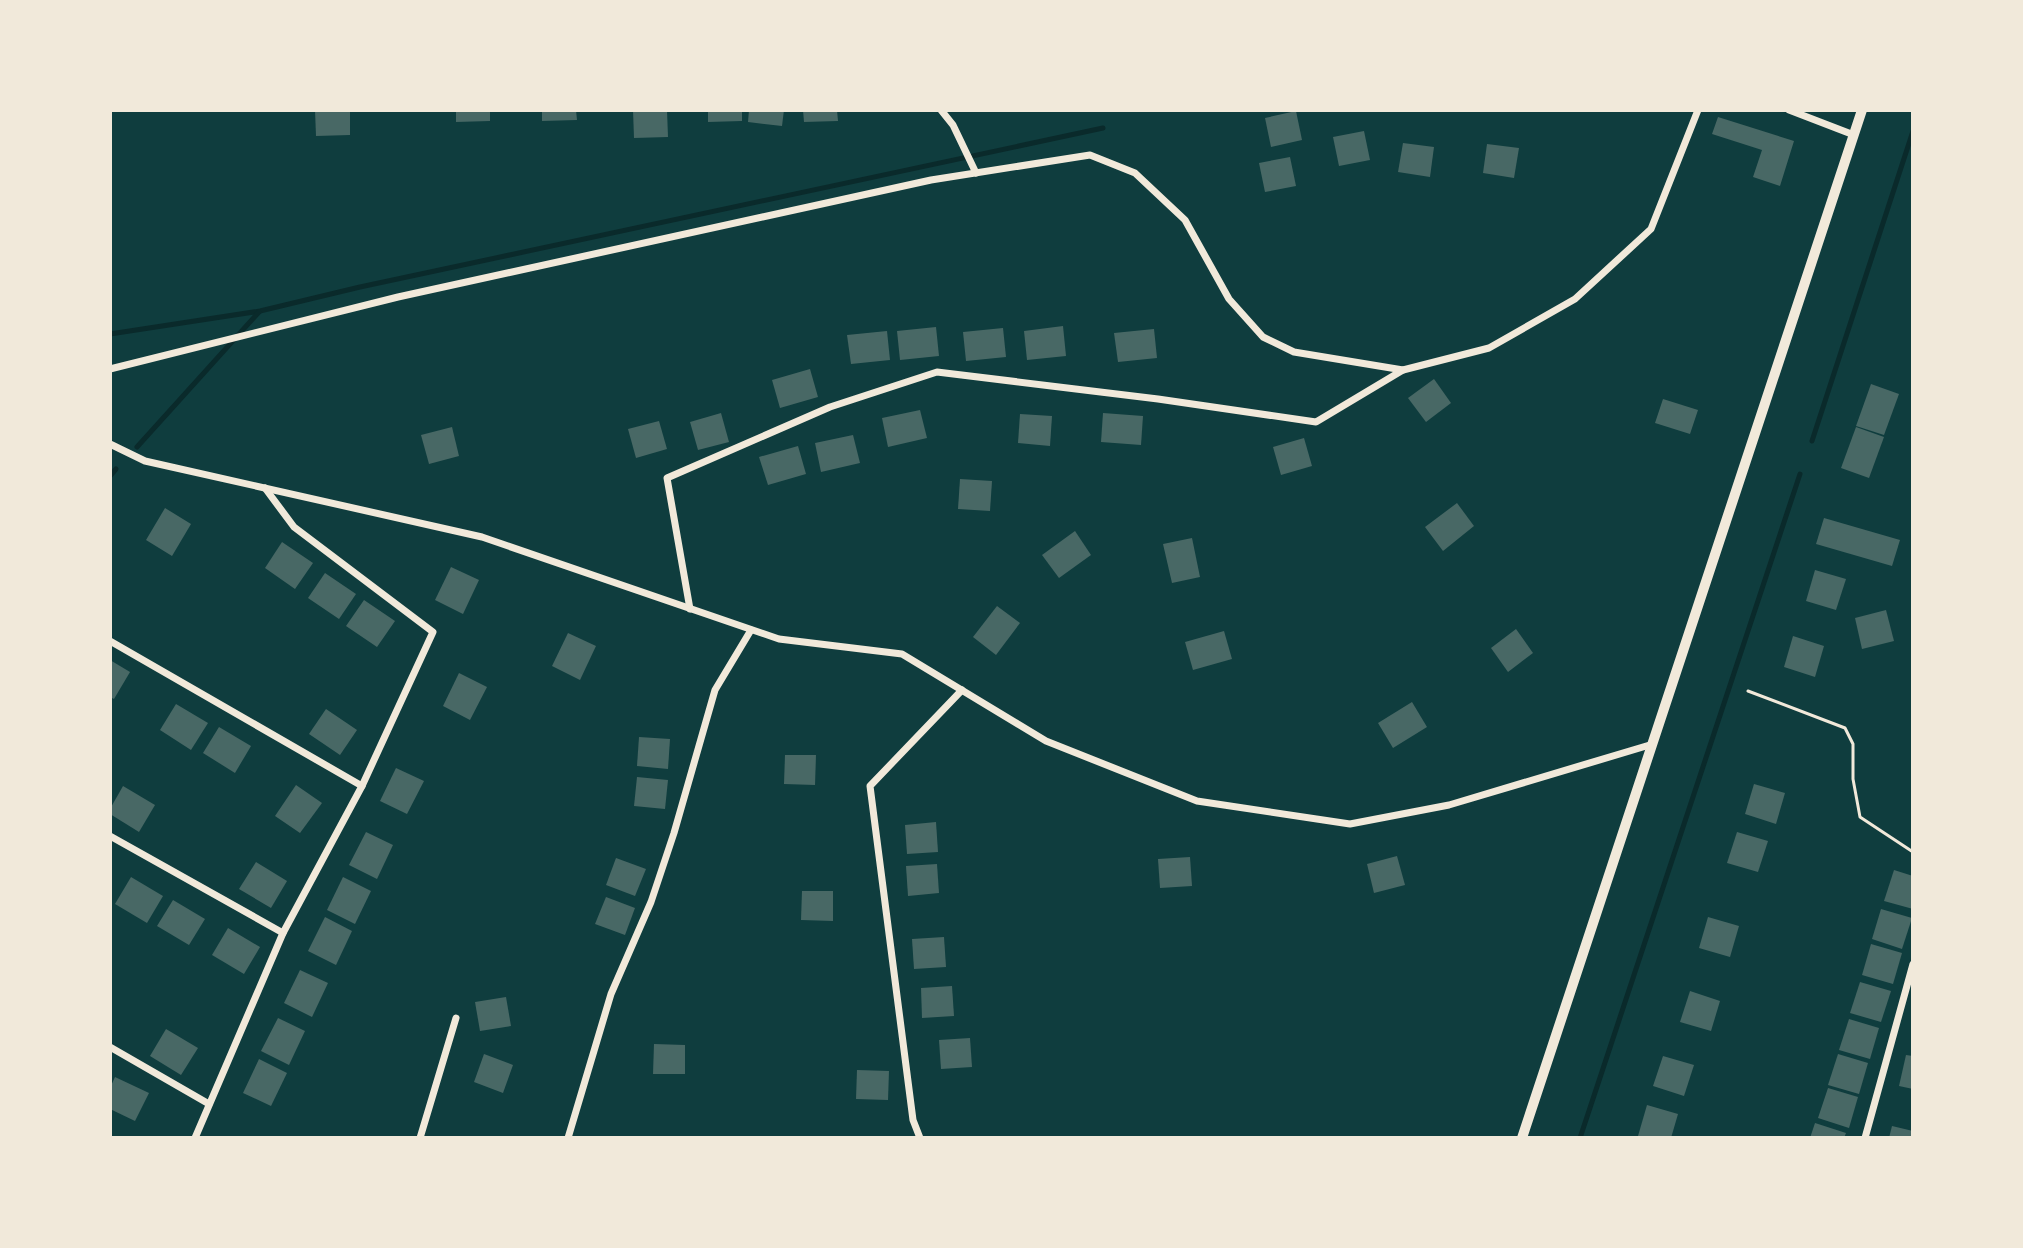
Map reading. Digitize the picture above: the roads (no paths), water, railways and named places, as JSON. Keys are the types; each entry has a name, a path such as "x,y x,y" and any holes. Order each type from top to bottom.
{"main road":[{"path":"1522,1138 1862,110"}],"street":[{"path":"941,110 953,125 976,173"},
{"path":"690,609 667,478 830,407 937,372 1316,422 1403,370 1489,348 1575,299 1651,229 1698,110"},
{"path":"1789,110 1854,135"},
{"path":"110,369 398,297 931,180 1090,155 1135,173 1185,220 1229,299 1263,337 1294,352 1403,370"},
{"path":"110,444 145,461 482,537 779,639 902,654 1046,741 1197,801 1350,824 1449,805 1654,743"},
{"path":"195,1138 283,933 362,786 433,632 294,527 265,488"},
{"path":"568,1138 611,994 651,902 674,833 715,690 751,630"},
{"path":"110,641 362,786"},
{"path":"920,1138 913,1120 870,786 962,690"},
{"path":"110,836 283,933"},
{"path":"1865,1138 1913,964"},
{"path":"420,1138 456,1018"},
{"path":"110,1047 209,1104"}],"waterway":[{"path":"110,334 260,311 1103,128"},
{"path":"1812,441 1913,131"},
{"path":"137,447 259,312"},
{"path":"110,476 116,469"},
{"path":"1580,1138 1800,474"}]}
